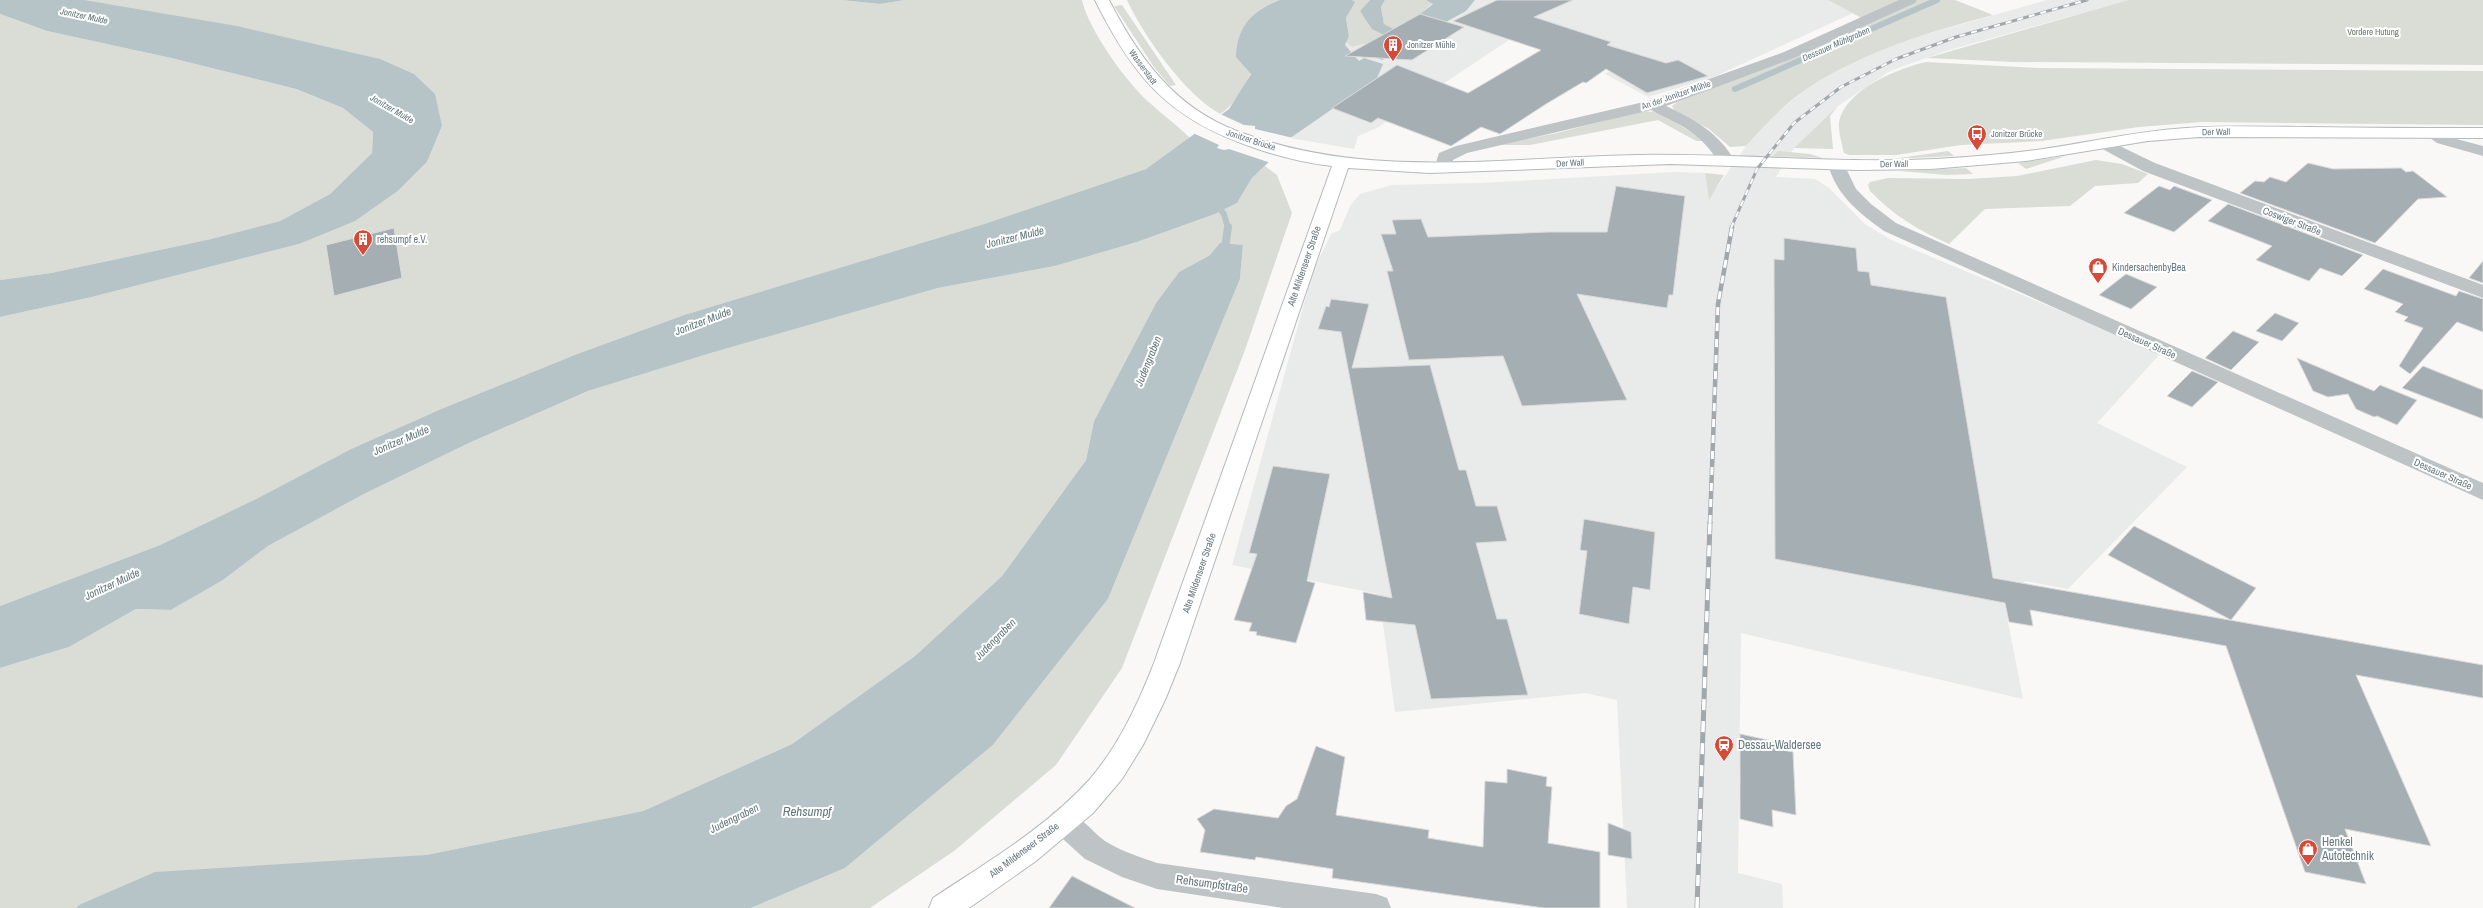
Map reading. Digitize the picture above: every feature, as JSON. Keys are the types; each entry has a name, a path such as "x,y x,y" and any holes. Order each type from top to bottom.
{"main road":[{"name":"Wasserstadt","path":"1102,0 1126,44 1159,89 1169,99 1200,120"},
{"name":"Jonitzer Brücke","path":"1200,120 1247,141 1303,156"},
{"name":"Der Wall","path":"1303,156 1342,162 1442,169 1632,160 1836,164 1964,162 2040,154 2103,143 2213,131 2483,133"},
{"name":"Alte Mildenseer Straße","path":"944,908 1017,857 1063,821 1100,787 1125,750 1148,711 1164,673 1328,197 1342,162"}],"street":[{"name":"An der Jonitzer Mühle","path":"1442,169 1445,157 1462,149 1652,105 1789,55 1910,0"},
{"path":"1652,105 1710,136 1719,145 1727,161"},
{"path":"2431,133 2443,140 2483,151"},
{"name":"Coswiger Straße","path":"2103,143 2155,169 2483,292"},
{"name":"Dessauer Straße","path":"1836,164 1838,176 1854,198 1870,212 1897,231 2483,492"},
{"name":"Rehsumpfstraße","path":"1063,821 1095,850 1132,868 1157,876 1376,908"}],"shaded area":[{"path":"1475,0 1828,0 1853,13 1714,77 1648,97 1605,74 1621,63 1524,30 1377,128 1358,136 1354,149 1290,138 1310,123 1359,61 1344,44 1346,42 1352,47 1364,44 1375,47 1367,54 1382,60 1404,23 1420,14 1433,18 1466,11"},
{"path":"2047,0 2128,0 1946,51 1890,71 1838,106 1794,148 1776,177 1815,179 1829,188 1865,224 1891,240 2161,353 2097,423 2187,467 2068,589 2026,581 2003,596 2023,699 1741,633 1738,873 1782,884 1783,908 1627,908 1617,700 1586,693 1395,712 1379,594 1232,565 1313,271 1331,234 1340,230 1350,206 1360,194 1392,185 1480,183 1675,172 1705,173 1709,199 1746,146 1777,113 1807,88 1852,62 1906,40"}],"green space":[{"path":"84,0 841,0 880,4 905,0 1082,0 1092,26 1100,41 1131,84 1190,138 1146,169 984,224 684,315 577,354 441,409 351,449 256,499 160,545 0,606 0,317 92,297 299,244 399,190 427,162 442,126"},
{"path":"1127,0 1280,0 1256,63 1248,79 1230,106 1220,114 1193,93 1180,79 1144,31"},
{"path":"1352,0 1370,0 1360,11 1387,36 1375,47 1364,44 1352,47 1346,42 1349,35 1346,18 1354,2"},
{"path":"1385,0 1426,0 1433,3 1420,14 1394,29 1384,24 1381,7"},
{"path":"1828,0 1955,0 1993,15 1945,28 1898,44 1874,53 1829,75 1791,101 1746,146 1730,147 1709,129 1675,111 1672,106 1677,102 1869,22"},
{"name":"Vordere Hutung","path":"2128,0 2483,0 2483,65 2013,62 1927,58"},
{"path":"1122,5 1176,85 1170,86 1154,67 1114,6"},
{"path":"0,14 47,31 171,58 296,89 343,108 373,132 372,153 330,194 280,221 211,239 51,273 0,280"},
{"path":"1926,62 2039,68 2483,71 2483,125 2202,122 2139,127 2042,141 1961,145 1896,155 1849,155 1844,153 1839,122 1843,110 1851,100 1874,82 1901,69"},
{"path":"1838,106 1830,116 1833,149 1794,148"},
{"path":"1642,111 1658,112 1706,141 1696,141 1658,120 1530,145 1495,145 1557,133"},
{"path":"1778,151 1810,154 1823,158 1773,156"},
{"path":"1948,151 1954,156 1892,159"},
{"path":"2066,156 2026,169 2018,163"},
{"path":"2096,160 2122,164 2148,174 2138,183 2095,186 2070,206 1985,209 1949,244 1916,227 1897,215 1870,191 1868,185 1870,182 1888,178 1968,179 2017,176"},
{"path":"1265,166 1277,175 1292,213 1245,350 1122,668 1056,765 954,851 870,908 751,908 845,868 993,745 1108,599 1240,279 1243,245 1220,244 1210,255 1179,272 1156,303 1094,421 1086,460 1002,576 915,656 792,744 643,811 426,855 79,905 76,908 0,908 0,668 69,647 136,609 171,610 223,580 268,546 364,494 469,443 588,391 711,353 938,288 1055,266 1137,242 1215,214 1237,203 1252,178"},
{"path":"1966,168 1973,174 1947,175 1899,171"},
{"path":"1705,173 1724,175 1709,200"}],"water":[{"name":"Jonitzer Mulde","path":"0,0 84,0 237,26 380,59 414,74 435,94 442,126 427,162 399,190 355,221 299,244 92,297 0,317 0,280 51,273 211,239 280,221 330,194 372,153 373,132 343,108 296,89 171,58 47,31 0,14"},
{"path":"841,0 905,0 880,4"},
{"name":"Jonitzer Mulde","path":"1280,0 1352,0 1355,2 1346,18 1349,36 1345,45 1359,61 1364,58 1383,64 1377,78 1286,141 1273,158 1252,178 1237,203 1215,214 1137,242 1055,266 938,288 711,353 588,391 469,443 364,494 268,546 223,580 171,610 136,609 69,647 0,668 0,606 160,545 256,499 351,449 441,409 577,354 684,315 984,224 1146,169 1229,109 1251,74 1236,57 1239,37 1243,28 1261,9"},
{"path":"1370,0 1385,0 1381,7 1384,24 1394,29 1429,32 1382,60 1367,54 1386,36 1372,29 1360,11"},
{"path":"1426,0 1475,0 1466,11 1446,22 1420,14 1433,4"},
{"name":"Rehsumpf","path":"1220,243 1243,245 1240,279 1108,599 993,745 845,868 751,908 76,908 79,905 155,872 426,855 643,811 792,744 915,656 1002,576 1086,460 1094,421 1156,303 1179,272 1210,255"}],"pier":[{"path":"1218,113 1244,125 1255,126 1255,129 1293,138 1271,163 1229,149 1224,150 1217,148 1219,145 1193,133"}],"building":[{"path":"1497,0 1573,0 1534,17 1611,42 1607,45 1666,63 1678,60 1708,76 1647,93 1606,69 1586,83 1583,82 1546,104 1500,134 1481,127 1451,146 1378,118 1371,123 1332,108 1397,65 1468,93 1541,50 1453,21"},
{"path":"1420,14 1464,27 1412,60 1345,56"},
{"path":"2308,163 2333,169 2401,168 2406,172 2413,171 2447,197 2418,199 2375,243 2240,193 2255,181 2264,182 2270,177 2286,182"},
{"path":"1616,186 1685,196 1673,295 1669,295 1667,308 1577,294 1627,400 1522,406 1503,356 1409,360 1387,271 1393,271 1381,234 1396,234 1392,220 1421,219 1428,237 1548,232 1607,232"},
{"path":"2159,186 2170,190 2174,186 2212,200 2174,232 2124,213"},
{"path":"2228,204 2363,255 2342,276 2320,268 2309,281 2256,260 2272,246 2208,221"},
{"name":"rehsumpf e.V.","path":"394,228 402,278 334,296 326,245"},
{"path":"1784,238 1856,248 1858,271 1869,272 1871,285 1946,297 1993,578 2483,665 2483,698 2356,675 2431,846 2345,829 2366,884 2305,872 2226,646 2030,610 2033,626 2009,622 2005,603 1775,559 1774,259 1784,260"},
{"path":"2483,261 2483,283 2469,278"},
{"path":"2383,269 2456,296 2459,291 2483,299 2483,332 2457,322 2410,374 2399,366 2423,328 2404,321 2408,317 2395,312 2403,304 2364,289"},
{"path":"2126,274 2157,287 2131,309 2099,295"},
{"path":"1331,299 1369,304 1352,368 1430,365 1459,470 1466,470 1476,506 1497,506 1507,541 1476,543 1497,619 1507,619 1528,695 1431,699 1415,625 1366,620 1363,592 1392,598 1341,332 1318,329 1326,306 1329,307"},
{"path":"2275,313 2299,323 2282,341 2256,331"},
{"path":"2233,331 2259,342 2231,370 2205,358"},
{"path":"2297,358 2374,391 2380,385 2417,400 2397,425 2377,416 2374,417 2356,409 2348,394 2328,397 2313,391"},
{"path":"2423,366 2483,390 2483,419 2402,388"},
{"path":"2192,371 2218,382 2192,407 2167,396"},
{"path":"1273,466 1330,474 1307,581 1315,583 1296,643 1256,635 1257,632 1249,631 1252,623 1234,620 1257,554 1249,553"},
{"path":"1584,519 1655,532 1650,590 1633,587 1629,624 1579,614 1587,551 1580,550"},
{"path":"2134,526 2256,588 2231,620 2108,555"},
{"path":"1740,734 1777,742 1777,749 1793,752 1796,815 1772,810 1773,827 1740,819"},
{"path":"1316,746 1345,757 1336,815 1429,830 1428,838 1483,847 1485,781 1507,783 1507,769 1547,777 1546,786 1552,787 1548,843 1600,852 1600,908 1544,908 1332,878 1333,869 1256,857 1255,860 1200,852 1205,830 1197,819 1214,809 1278,818 1286,806 1297,799"},
{"path":"1608,823 1631,832 1632,859 1608,855"},
{"path":"1072,876 1135,908 1049,908"}],"waterway":[{"name":"Dessauer Mühlgraben","path":"1735,89 1937,0"},
{"name":"Judengraben","path":"1214,202 1224,214 1228,228"},
{"name":"Judengraben","path":"1224,255 1228,228"}],"railway":[{"path":"1731,228 1757,169 1794,123 1841,87 1896,59 1956,37 2087,0"},
{"path":"1710,523 1718,304 1732,227"},
{"path":"1697,908 1710,522"}],"place":[{"name":"Jonitzer Mühle","path":"1393,62"},
{"name":"Jonitzer Brücke","path":"1977,151"},
{"name":"rehsumpf e.V.","path":"363,256"},
{"name":"KindersachenbyBea","path":"2098,284"},
{"name":"Dessau-Waldersee","path":"1724,762"},
{"name":"Henkel Autotechnik","path":"2308,866"}]}
